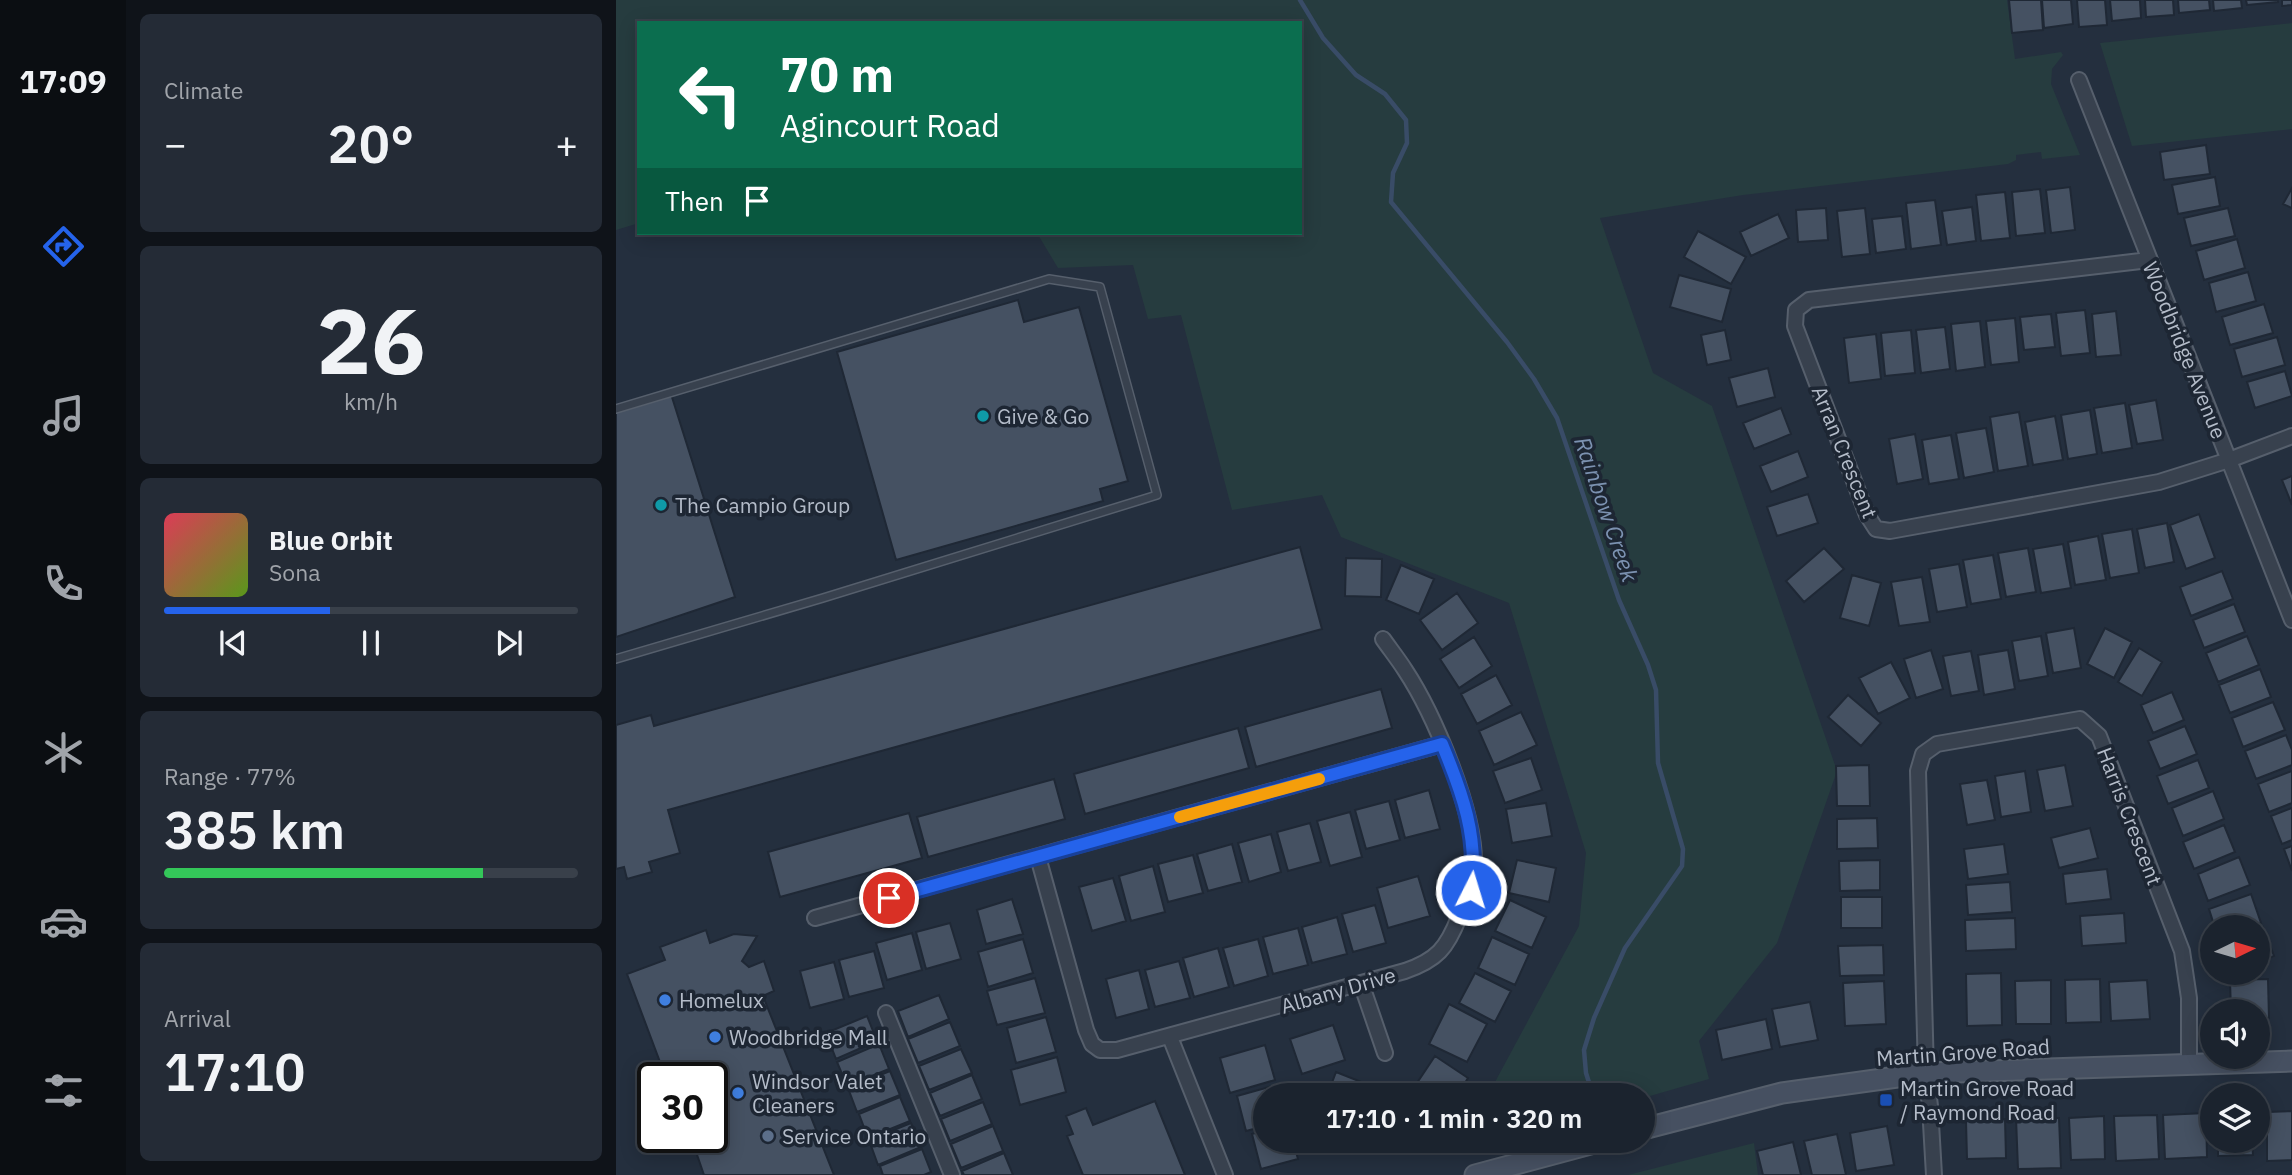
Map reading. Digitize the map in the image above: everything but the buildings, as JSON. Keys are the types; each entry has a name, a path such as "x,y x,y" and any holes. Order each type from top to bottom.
{"street":[{"name":"Woodbridge Avenue","path":"2079,80 2292,620"},
{"name":"Arran Crescent","path":"2149,260 1809,300 1796,310 1795,326 1867,515 1876,529 1890,531 2159,482 2292,436"},
{"name":"Albany Drive","path":"1038,857 1086,1030 1093,1044 1100,1050 1109,1052 1170,1037 1405,971 1433,958 1451,937 1471,890 1474,869 1471,832 1458,782 1442,744 1406,671 1383,639"},
{"name":"Harris Crescent","path":"1926,1073 1918,771 1923,754 1937,744 2080,719 2099,736 2182,951 2189,998 2189,1063"},
{"path":"815,918 1442,744"},
{"path":"1361,983 1385,1053"},
{"path":"886,1013 952,1175"},
{"path":"1170,1037 1225,1175"},
{"name":"Martin Grove Road","path":"1655,1126 1782,1093 1926,1073 2292,1061"},
{"path":"1926,1073 1934,1175"},
{"path":"1475,1175 1557,1153"}],"lane":[{"path":"616,409 1049,279 1100,287 1157,495 616,659"}],"green space":[{"path":"616,0 2007,0 2015,59 2061,52 2063,55 2052,69 2051,84 2080,155 2042,159 2041,152 2016,155 2016,160 2008,164 1743,195 1600,218 1653,373 1712,406 1837,771 1777,943 1699,1041 1709,1079 1655,1095 1655,1083 1494,1083 1579,926 1586,853 1509,603 1341,537 1322,495 1232,510 1181,315 1148,319 1133,265 1058,268 1038,235 1302,235 1302,21 637,21 637,224 616,230"},
{"path":"2292,23 2292,129 2132,146 2100,43"},
{"path":"1754,1143 1758,1175 1628,1175"}],"waterway":[{"name":"Rainbow Creek","path":"1300,0 1323,38 1356,75 1385,94 1406,120 1407,143 1393,173 1391,202 1507,342 1534,379 1557,418 1619,600 1648,665 1656,690 1658,763 1683,849 1682,866 1625,948 1594,1018 1584,1050 1589,1083"}],"slow traffic":[{"path":"1180,817 1319,779"}],"place":[{"name":"Give & Go","path":"983,416"},
{"name":"The Campio Group","path":"661,505"},
{"name":"Homelux","path":"665,1000"},
{"name":"Woodbridge Mall","path":"715,1037"},
{"name":"Windsor Valet Cleaners","path":"738,1093"},
{"name":"Martin Grove Road / Raymond Road","path":"1886,1100"},
{"name":"Service Ontario","path":"768,1136"}],"route":[{"path":"889,898 1442,744 1458,782 1471,832 1474,869 1471,890"}]}
